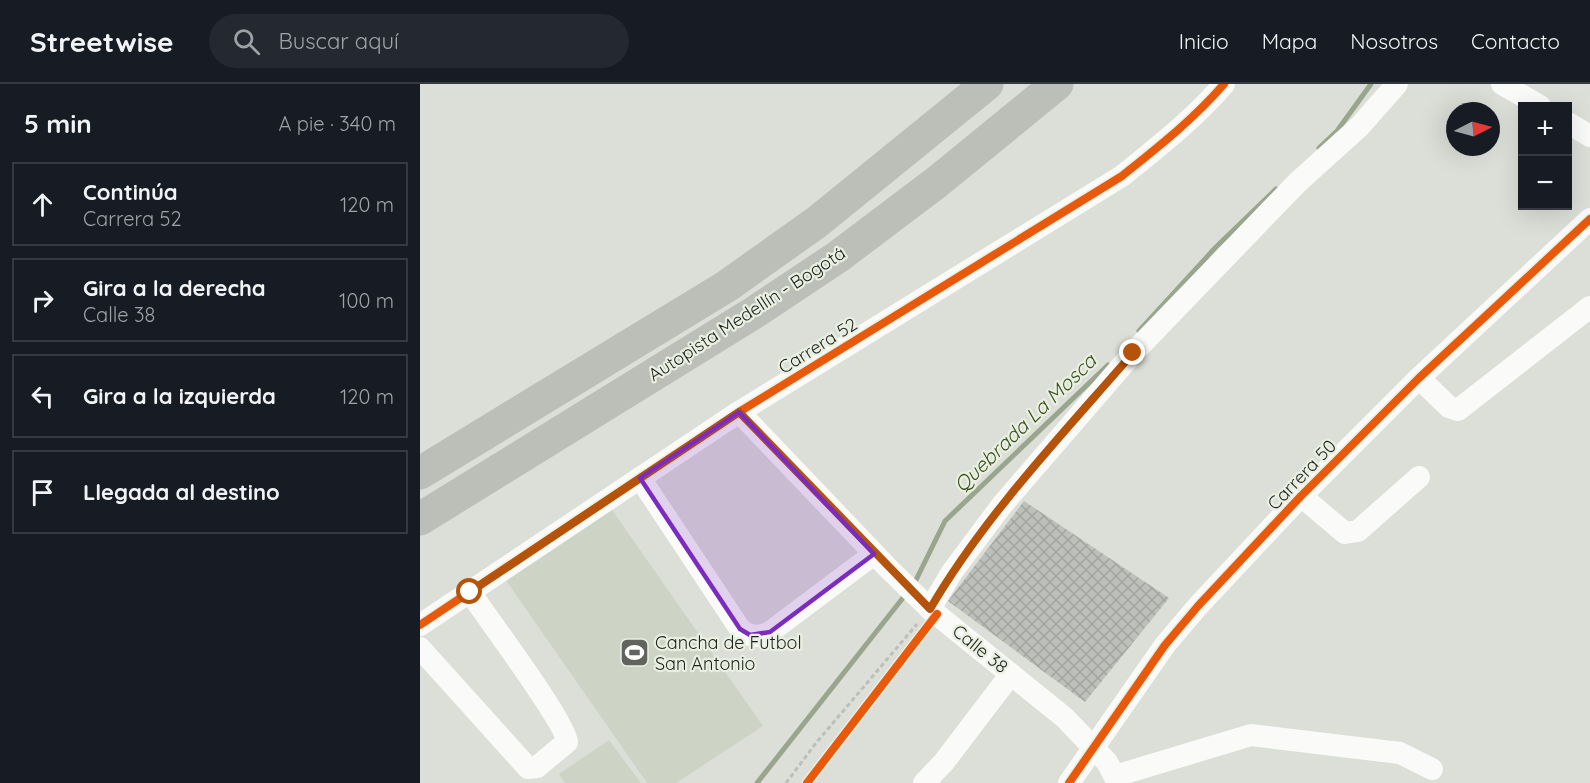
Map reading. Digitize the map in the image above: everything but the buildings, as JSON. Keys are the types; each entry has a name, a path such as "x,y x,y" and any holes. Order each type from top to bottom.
{"highway":[{"name":"Autopista Medellín - Bogotá","path":"420,473 727,286 817,222 987,84"},
{"name":"Autopista Medellín - Bogotá","path":"420,519 755,312 839,256 937,182 1057,84"}],"street":[{"name":"Carrera 52","path":"420,625 739,412 1122,176 1180,129 1224,84"},
{"path":"927,606 1002,505 1133,353 1298,182 1360,126 1397,84"},
{"path":"1502,84 1533,102"},
{"path":"1572,125 1590,136"},
{"name":"Carrera 50","path":"1069,783 1165,645 1198,606 1301,496 1419,378 1590,219"},
{"path":"1419,378 1449,407 1458,410 1590,307"},
{"name":"Calle 38","path":"739,412 927,606 1065,718 1107,762 1117,780"},
{"path":"1301,496 1345,532 1358,531 1419,477"},
{"path":"640,478 740,629 750,635 763,635 770,632 881,560"},
{"path":"420,648 534,775 537,767 567,742 567,736 470,592"},
{"path":"924,783 944,762 1011,674"},
{"path":"1117,780 1251,735 1400,753 1432,769"}],"path":[{"path":"786,783 927,606"}],"highlighted area":[{"path":"739,412 874,554 770,632 750,635 740,629 640,478"}],"green space":[{"name":"Cancha de Futbol San Antonio","path":"610,507 763,726 676,783 647,783 505,579"},
{"path":"609,740 641,783 565,783 559,774"}],"waterway":[{"name":"Quebrada La Mosca","path":"1319,148 1337,131 1371,84"},
{"name":"Quebrada La Mosca","path":"1139,331 1216,247 1276,189"},
{"name":"Quebrada La Mosca","path":"914,584 945,521 1108,365"},
{"name":"Quebrada La Mosca","path":"757,783 906,594"}],"cycle path":[{"path":"420,625 739,412 1122,176 1188,121 1224,84"},
{"path":"1069,783 1165,645 1198,606 1301,496 1419,378 1590,219"},
{"path":"807,783 937,614"}],"place":[{"name":"Cancha de Futbol San Antonio","path":"634,653"}],"route":[{"path":"470,592 739,412 930,609 952,572 1002,505 1133,353"}]}
